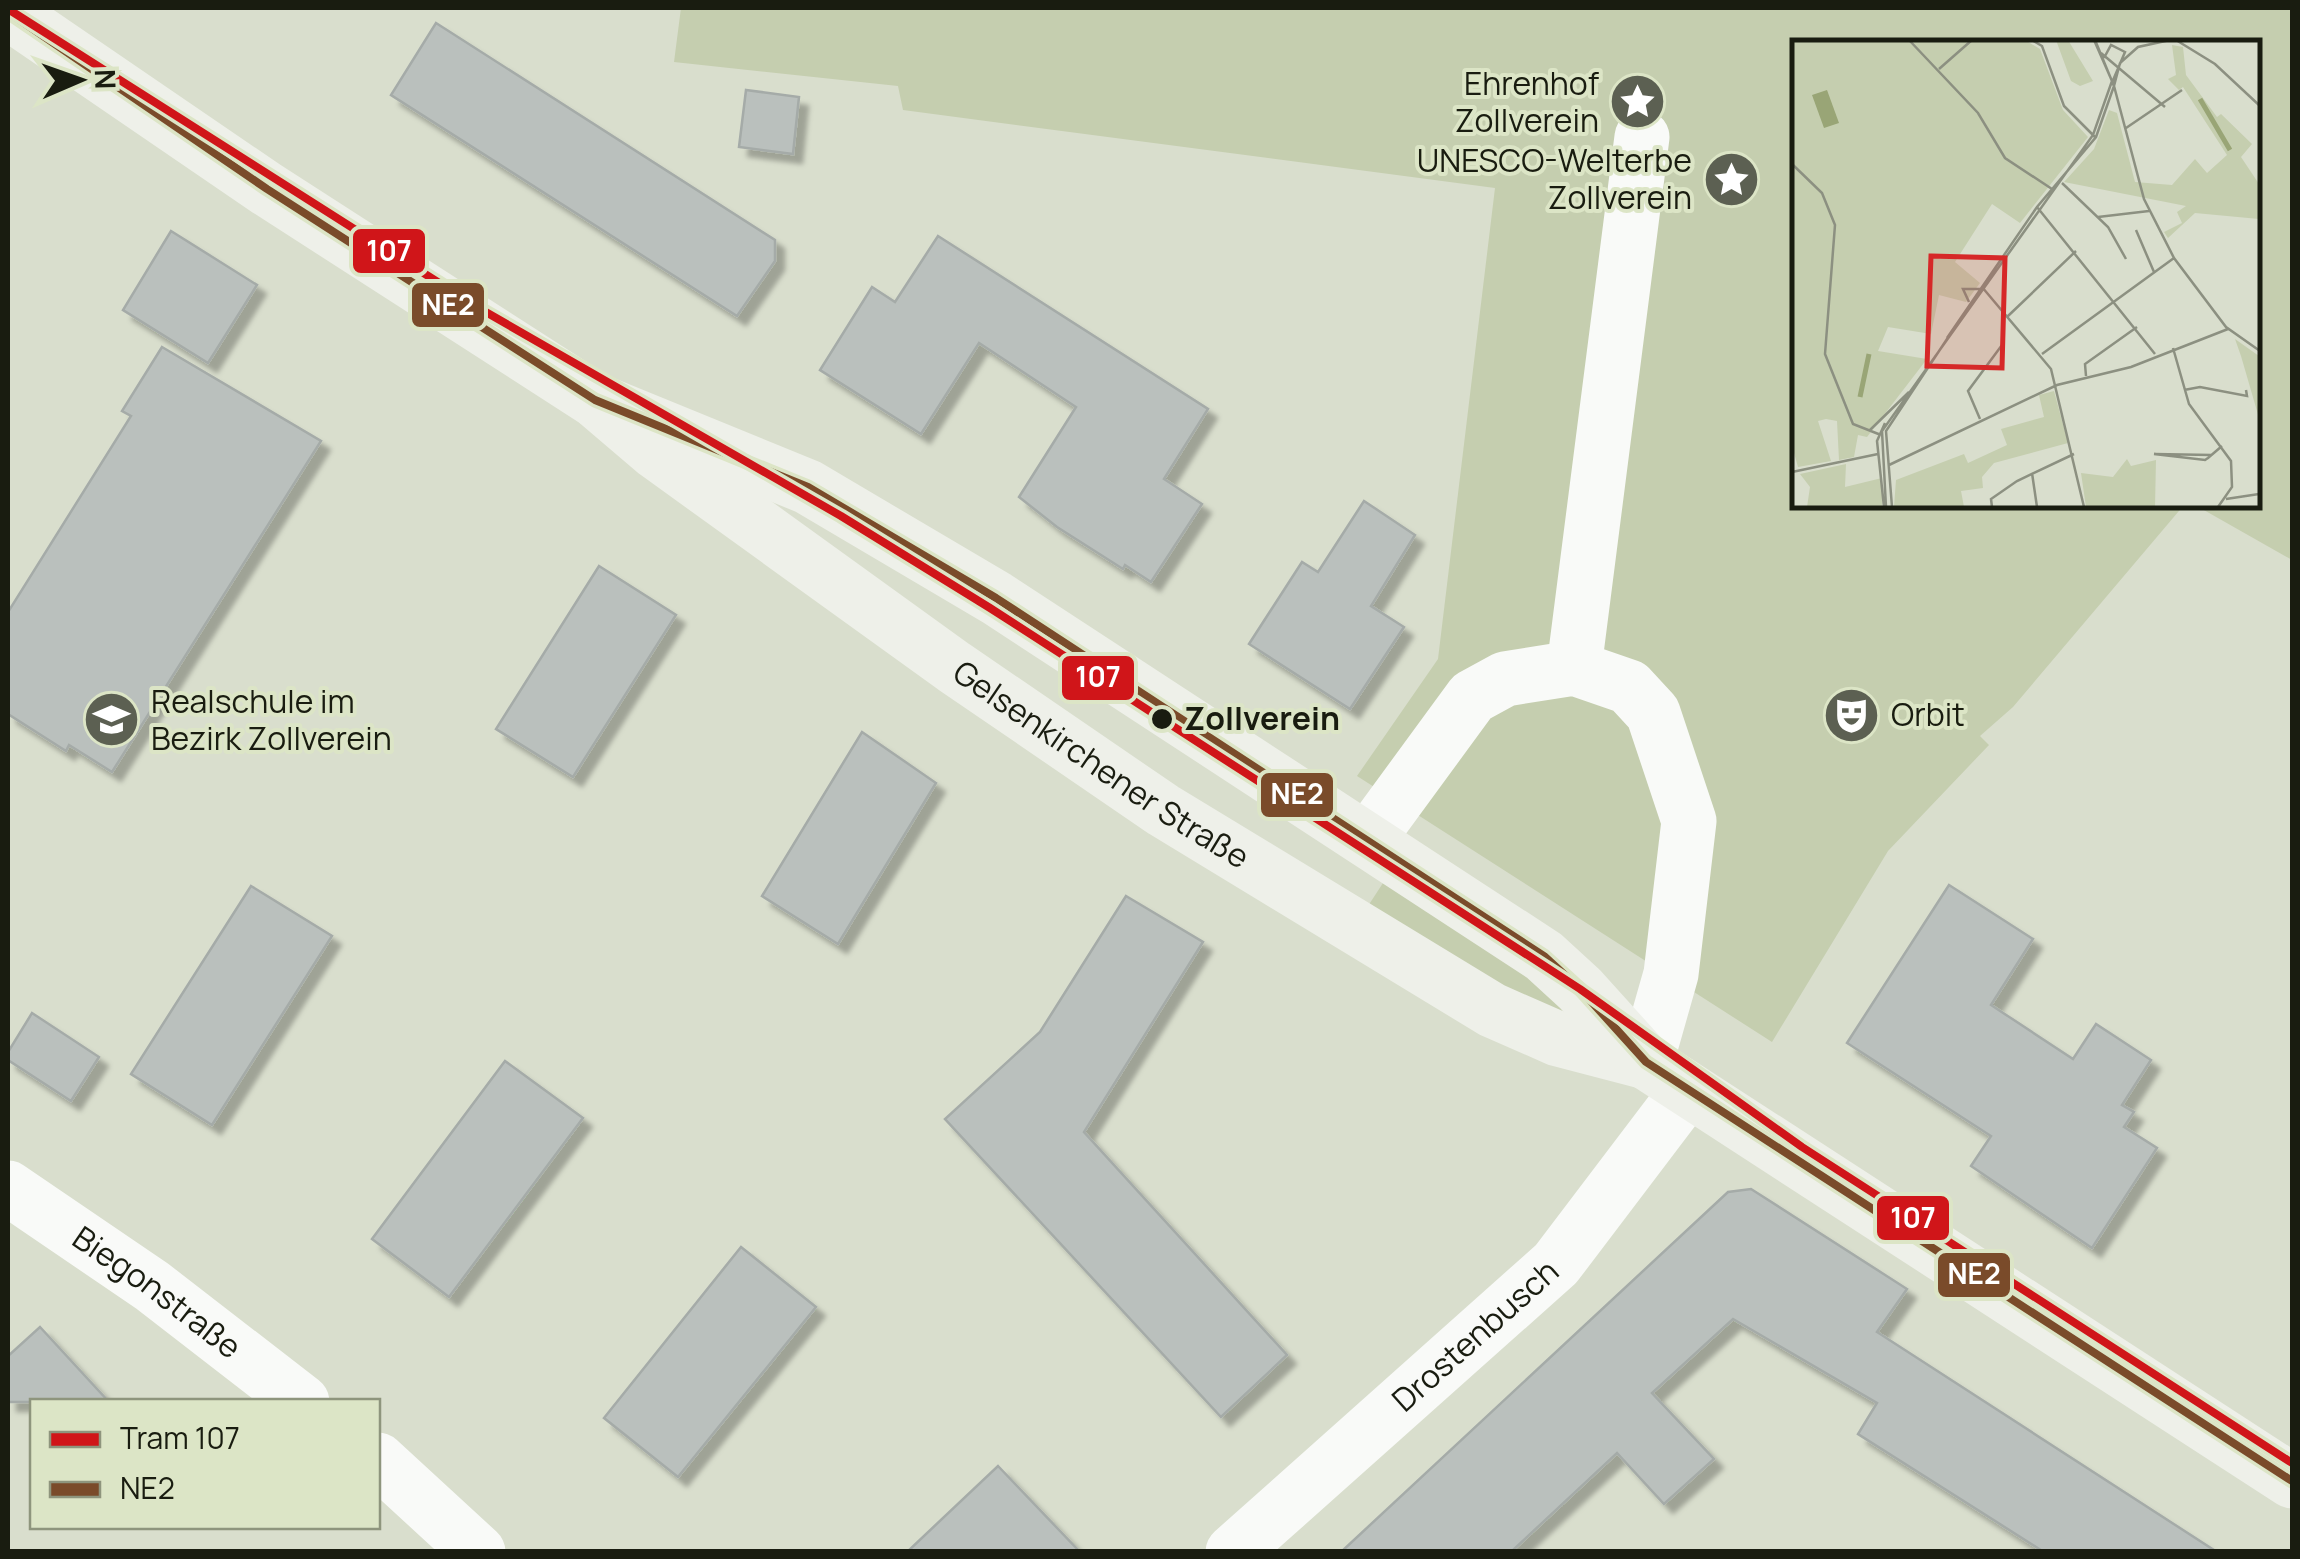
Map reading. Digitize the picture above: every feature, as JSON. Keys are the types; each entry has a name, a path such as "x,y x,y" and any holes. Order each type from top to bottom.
{"main road":[{"name":"Gelsenkirchener Straße","path":"8,12 268,189 594,400 656,452 954,667 1162,810 1492,1010 1558,1039 1667,1076"},
{"name":"Gelsenkirchener Straße","path":"594,400 808,487 996,598 1544,956 1667,1076 2292,1481"}],"street":[{"path":"1574,668 1642,137"},
{"path":"1368,839 1472,697 1505,680 1574,668 1629,687 1653,713 1690,821 1671,974 1667,1076"},
{"name":"Drostenbusch","path":"1232,1552 1556,1264 1667,1076"},
{"name":"Biegonstraße","path":"8,1188 152,1286 298,1399"},
{"path":"380,1462 478,1552"}],"green space":[{"path":"681,8 2292,8 2292,560 2200,508 2260,508 2260,40 1792,40 1792,508 2181,508 2013,707 1980,736 1989,745 1888,851 1772,1042 1357,776 1438,659 1495,188 903,110 898,86 674,62"},
{"path":"1383,883 1570,1001 1559,1018 1368,906"}],"building":[{"path":"436,23 775,240 775,261 737,316 391,95"},
{"path":"746,90 799,97 793,154 739,147"},
{"path":"171,231 257,285 208,363 123,310"},
{"path":"938,236 1208,409 1164,479 1202,504 1151,582 1057,527 1019,497 1076,407 979,343 921,434 820,370 872,287 895,302"},
{"path":"162,347 321,441 112,772 69,745 66,751 8,714 8,612 131,416 122,411"},
{"path":"1364,501 1415,535 1371,606 1404,627 1350,709 1249,644 1302,562 1318,572"},
{"path":"599,566 676,615 573,777 496,729"},
{"path":"862,732 936,783 838,944 762,896"},
{"path":"1949,885 2033,939 1991,1005 2073,1059 2096,1024 2151,1060 2122,1105 2134,1112 2124,1127 2157,1148 2092,1248 1971,1166 1991,1136 1847,1043"},
{"path":"251,886 332,936 212,1125 131,1074"},
{"path":"1126,896 1203,942 1084,1132 1287,1355 1221,1417 945,1119 1040,1032"},
{"path":"32,1013 99,1057 71,1101 8,1060 8,1052"},
{"path":"505,1061 583,1118 449,1297 372,1239"},
{"path":"1751,1189 1907,1289 1877,1332 2217,1552 2044,1552 1858,1434 1877,1403 1733,1319 1652,1393 1714,1459 1664,1504 1617,1453 1511,1552 1341,1552 1728,1192"},
{"path":"741,1247 816,1307 678,1477 604,1418"},
{"path":"40,1327 106,1399 8,1402 8,1356"},
{"path":"998,1466 1080,1552 907,1552"}],"tram line":[{"name":"107","path":"8,9 477,307 841,516 990,608 1580,989 1802,1147 2292,1463"}],"transit line":[{"name":"NE2","path":"8,12 267,189 595,400 808,487 996,598 1544,956 1580,989 1646,1062 2292,1481"}],"place":[{"name":"Ehrenhof Zollverein","path":"1638,102"},
{"name":"UNESCO-Welterbe Zollverein","path":"1731,179"},
{"name":"Orbit","path":"1852,715"},
{"name":"Zollverein","path":"1162,719"},
{"name":"Realschule im Bezirk Zollverein","path":"112,720"}]}
